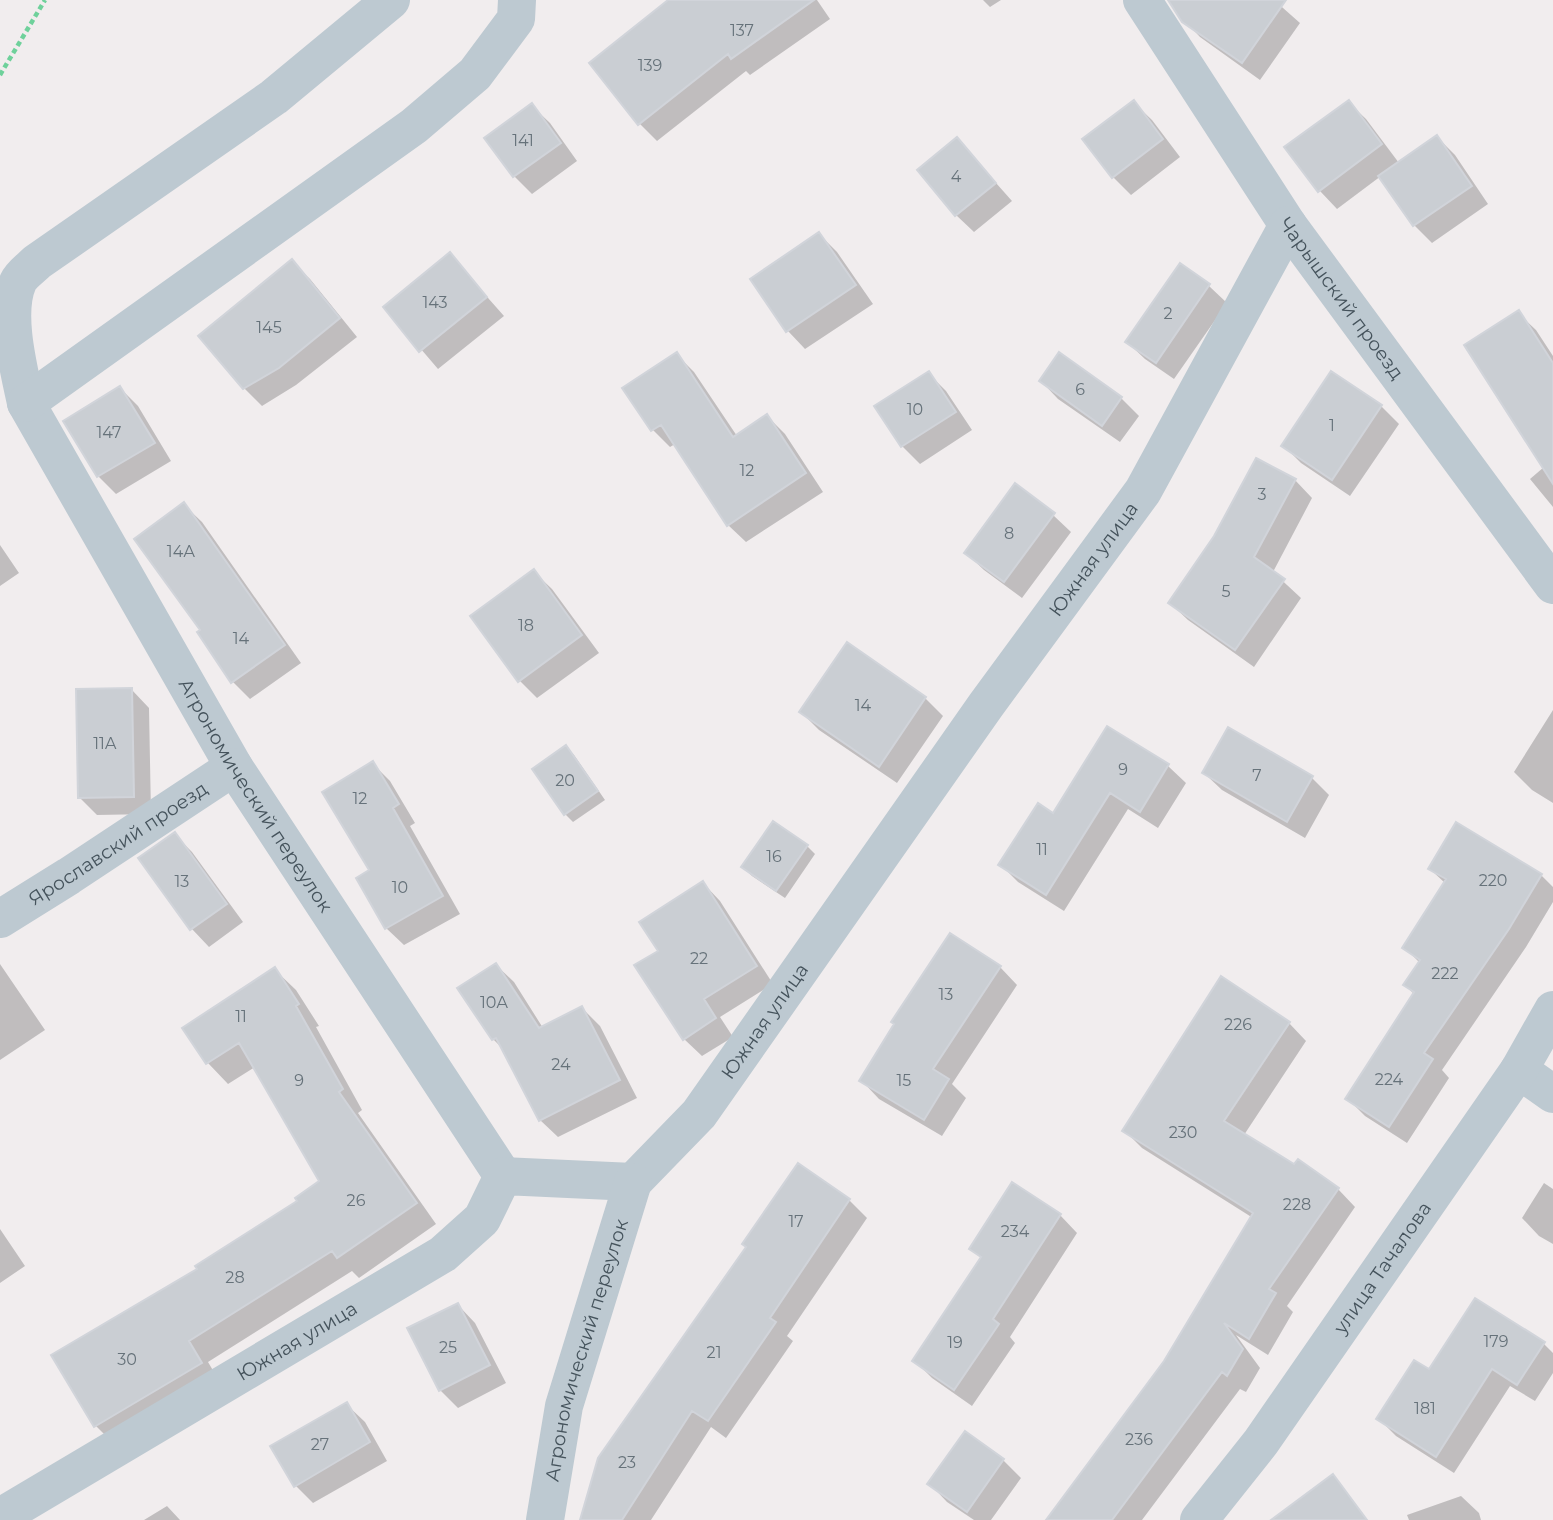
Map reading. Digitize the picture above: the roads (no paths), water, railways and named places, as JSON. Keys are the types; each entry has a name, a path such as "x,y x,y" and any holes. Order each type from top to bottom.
{"street":[{"name":"Агрономический переулок","path":"391,0 274,97 37,262 18,281 12,307 17,358 26,403 234,767 503,1176"},
{"path":"26,403 414,126 475,74 516,19 517,0"},
{"name":"Чарышский проезд","path":"1142,0 1288,225 1553,585"},
{"name":"Южная улица","path":"633,1182 699,1114 986,705 1143,491 1288,225"},
{"name":"Ярославский проезд","path":"0,919 234,767"},
{"name":"улица Тачалова","path":"1199,1520 1261,1442 1519,1070 1553,1010"},
{"path":"1519,1070 1553,1094"},
{"path":"503,1176 633,1182"},
{"name":"Южная улица","path":"0,1517 443,1254 482,1219 503,1176"},
{"name":"Агрономический переулок","path":"545,1520 564,1406 633,1182"}]}
